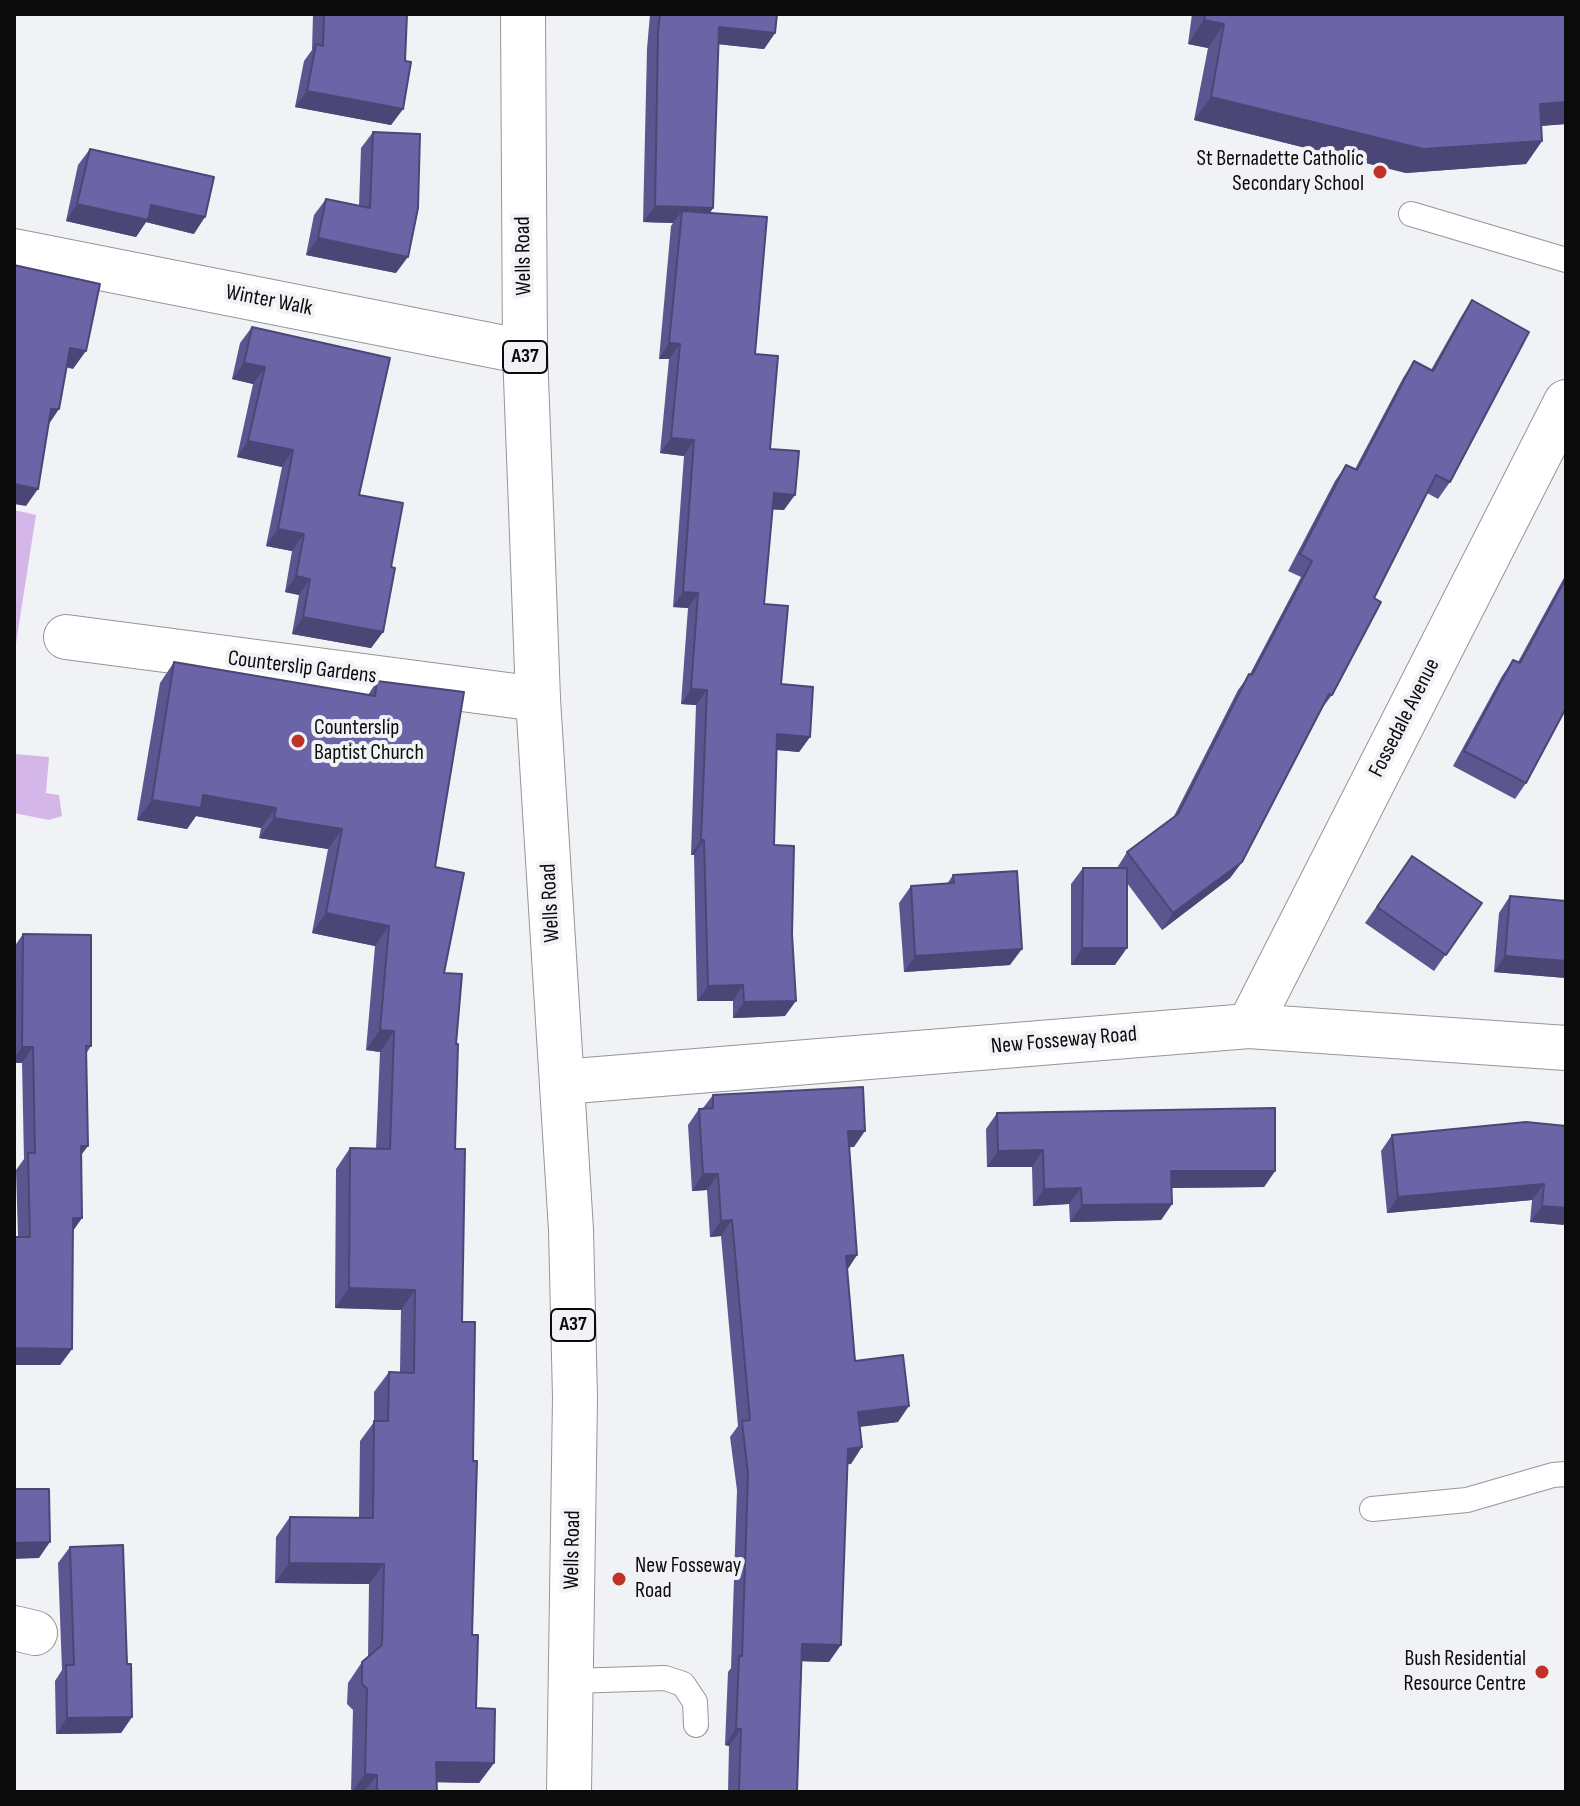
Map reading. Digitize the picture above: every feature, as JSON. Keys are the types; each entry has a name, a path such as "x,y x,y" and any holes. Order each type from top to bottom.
{"main road":[{"name":"Wells Road","path":"523,14 525,352 538,699 571,1230 575,1398 569,1792"},
{"name":"Winter Walk","path":"14,251 525,352"},
{"name":"Fossedale Avenue","path":"1249,1026 1564,408"},
{"name":"Counterslip Gardens","path":"66,637 538,699"},
{"name":"New Fosseway Road","path":"562,1082 1249,1026 1566,1048"}],"lane":[{"path":"1411,214 1566,260"},
{"path":"1372,1509 1467,1500 1566,1474"},
{"path":"571,1681 665,1678 683,1684 695,1702 696,1725"}],"shaded area":[{"path":"14,510 36,515 14,656"},
{"path":"14,754 49,757 46,793 59,795 62,816 49,820 14,813"}],"building":[{"path":"324,14 407,14 405,61 411,62 403,109 307,91 316,44 323,46"},
{"path":"660,14 777,14 775,33 719,27 713,208 655,206"},
{"path":"1205,14 1566,14 1566,102 1540,104 1542,141 1423,149 1211,97 1224,24 1204,20"},
{"path":"373,132 420,134 418,208 408,257 318,238 326,199 370,208"},
{"path":"90,149 214,177 205,217 151,205 148,220 77,204"},
{"path":"682,211 767,217 755,354 778,356 770,449 799,451 795,495 774,493 764,604 788,606 781,684 813,687 810,737 777,734 774,845 794,846 792,934 796,1001 744,1002 743,985 708,986 704,840 701,840 707,690 691,689 698,593 683,592 694,440 671,438 680,344 669,343"},
{"path":"14,265 100,284 86,351 70,348 59,409 51,409 38,489 14,484"},
{"path":"1472,300 1529,332 1450,482 1436,475 1374,598 1381,602 1332,695 1329,694 1242,862 1173,913 1127,852 1178,814 1249,674 1252,675 1312,561 1300,554 1346,465 1357,470 1414,361 1433,371"},
{"path":"252,327 390,358 359,495 403,503 383,632 303,617 310,579 296,576 304,534 278,529 293,450 248,441 265,367 244,363"},
{"path":"1566,578 1566,708 1526,783 1464,751 1513,660 1520,663"},
{"path":"174,662 375,696 377,681 464,692 435,867 464,873 444,973 462,974 456,1044 455,1149 465,1149 462,1322 475,1322 473,1461 477,1461 472,1635 478,1635 476,1708 495,1709 494,1763 436,1762 437,1792 377,1792 377,1775 365,1774 367,1689 362,1684 362,1662 382,1645 384,1564 289,1563 290,1517 373,1518 374,1421 388,1421 389,1372 414,1373 415,1290 349,1288 350,1148 390,1149 394,1031 380,1030 389,926 326,913 342,829 274,818 276,808 203,795 201,808 152,800"},
{"path":"1412,856 1482,903 1446,955 1377,907"},
{"path":"1083,868 1127,868 1127,948 1082,948"},
{"path":"1017,871 1022,949 915,956 911,886 954,883 953,875"},
{"path":"1510,896 1566,901 1566,961 1505,956"},
{"path":"23,934 91,935 91,1046 86,1046 88,1146 81,1146 82,1218 73,1218 72,1349 14,1348 14,1237 30,1237 28,1153 35,1153 33,1047 22,1047"},
{"path":"863,1087 865,1131 848,1131 857,1255 846,1256 855,1361 903,1355 909,1406 858,1412 862,1447 848,1449 841,1645 802,1644 797,1792 739,1792 741,1729 736,1729 739,1656 742,1656 748,1474 742,1421 750,1420 732,1220 721,1221 718,1174 703,1174 699,1109 713,1108 713,1095"},
{"path":"1275,1108 1275,1171 1171,1171 1172,1204 1082,1205 1081,1188 1044,1189 1043,1150 998,1151 997,1113"},
{"path":"1526,1122 1566,1126 1566,1208 1542,1206 1544,1184 1398,1197 1392,1135"},
{"path":"14,1489 49,1489 50,1542 14,1543"},
{"path":"123,1545 132,1717 67,1718 66,1665 74,1665 70,1547"}],"place":[{"name":"St Bernadette Catholic Secondary School","path":"1380,172"},
{"name":"Counterslip Baptist Church","path":"298,741"},
{"name":"New Fosseway Road","path":"619,1579"},
{"name":"Bush Residential Resource Centre","path":"1542,1672"}]}
